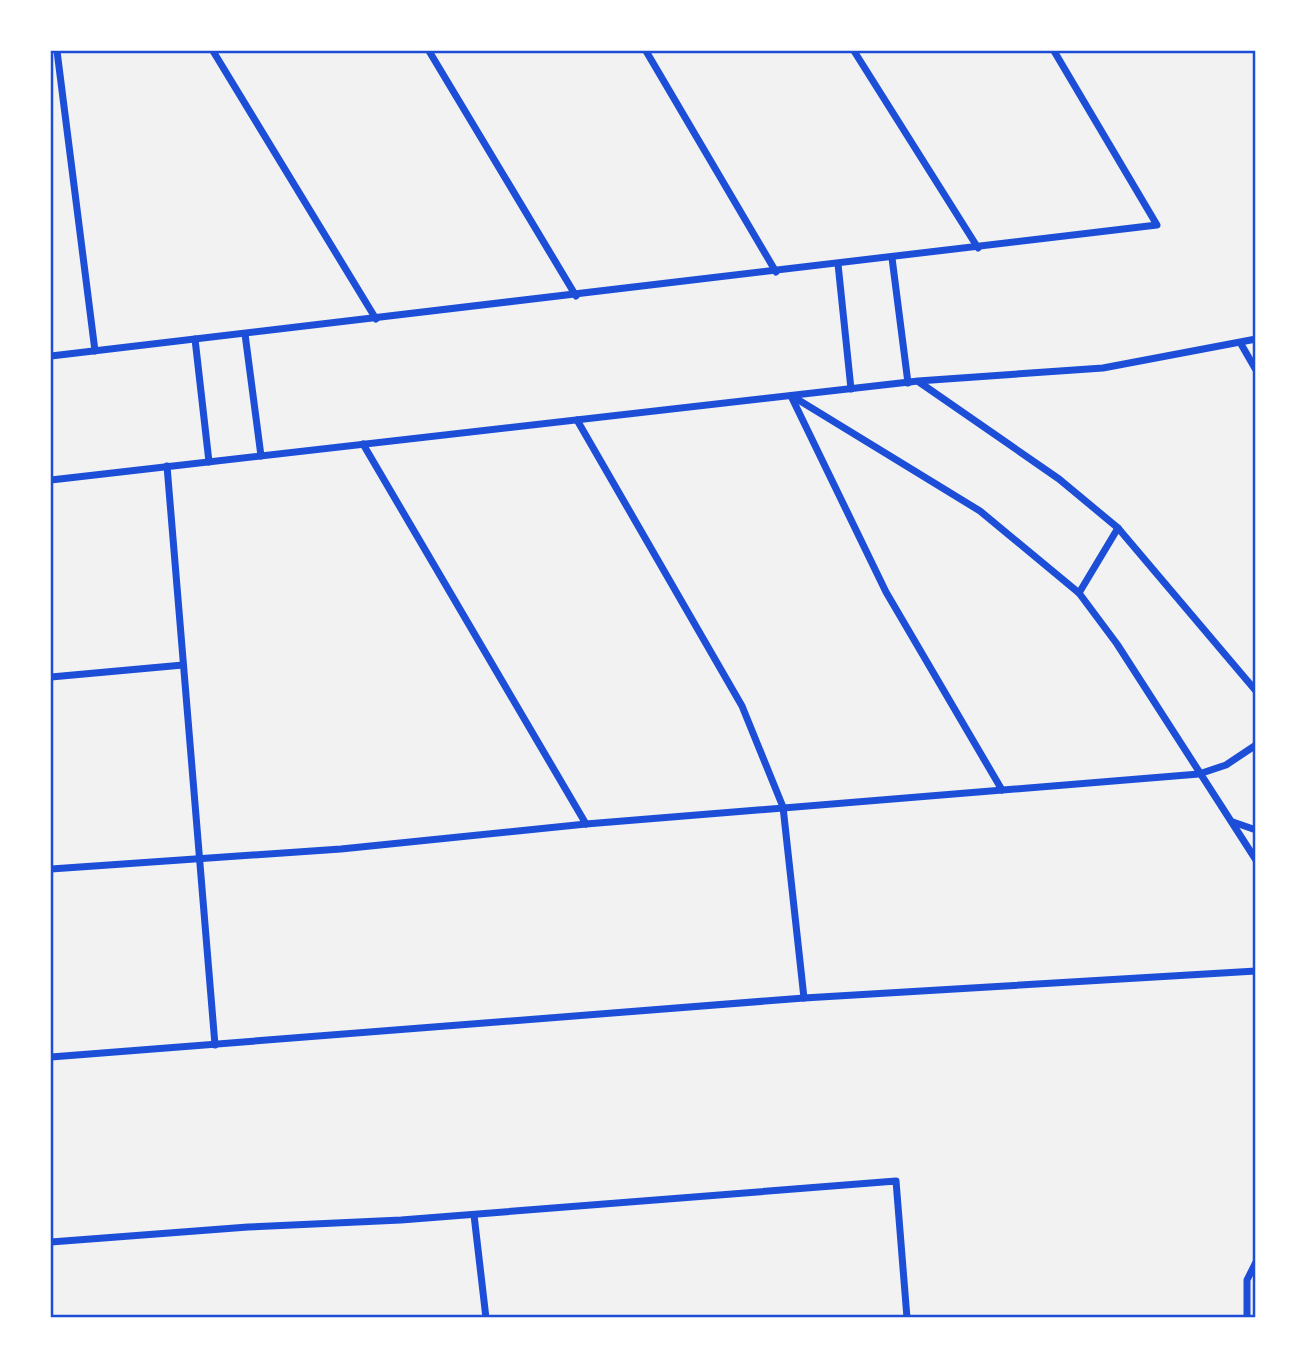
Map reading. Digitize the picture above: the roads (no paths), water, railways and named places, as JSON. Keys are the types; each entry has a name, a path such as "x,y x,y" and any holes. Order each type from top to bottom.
{"street":[{"path":"57,51 95,351"},
{"path":"213,51 376,319"},
{"path":"429,51 576,296"},
{"path":"646,51 775,272"},
{"path":"854,51 978,248"},
{"path":"51,356 576,296 1157,225 1054,51"},
{"path":"892,258 908,383"},
{"path":"838,264 851,389"},
{"path":"245,334 261,456"},
{"path":"51,480 851,389 1103,368 1241,344 1256,339"},
{"path":"195,340 209,461"},
{"path":"1241,344 1256,370"},
{"path":"918,382 1059,479 1118,528 1256,691"},
{"path":"791,396 980,511 1079,593 1117,644 1256,860"},
{"path":"791,396 886,592 1002,790"},
{"path":"577,420 742,706 783,807 804,998"},
{"path":"363,444 586,824"},
{"path":"167,467 215,1045"},
{"path":"1079,593 1118,528"},
{"path":"51,677 183,664"},
{"path":"51,869 341,849 586,824 1199,774 1226,765 1256,745"},
{"path":"1232,821 1256,830"},
{"path":"51,1057 804,998 1256,971"},
{"path":"51,1242 474,1215 896,1181 907,1318"},
{"path":"474,1215 486,1318"},
{"path":"1247,1318 1247,1280 1256,1262"}]}
